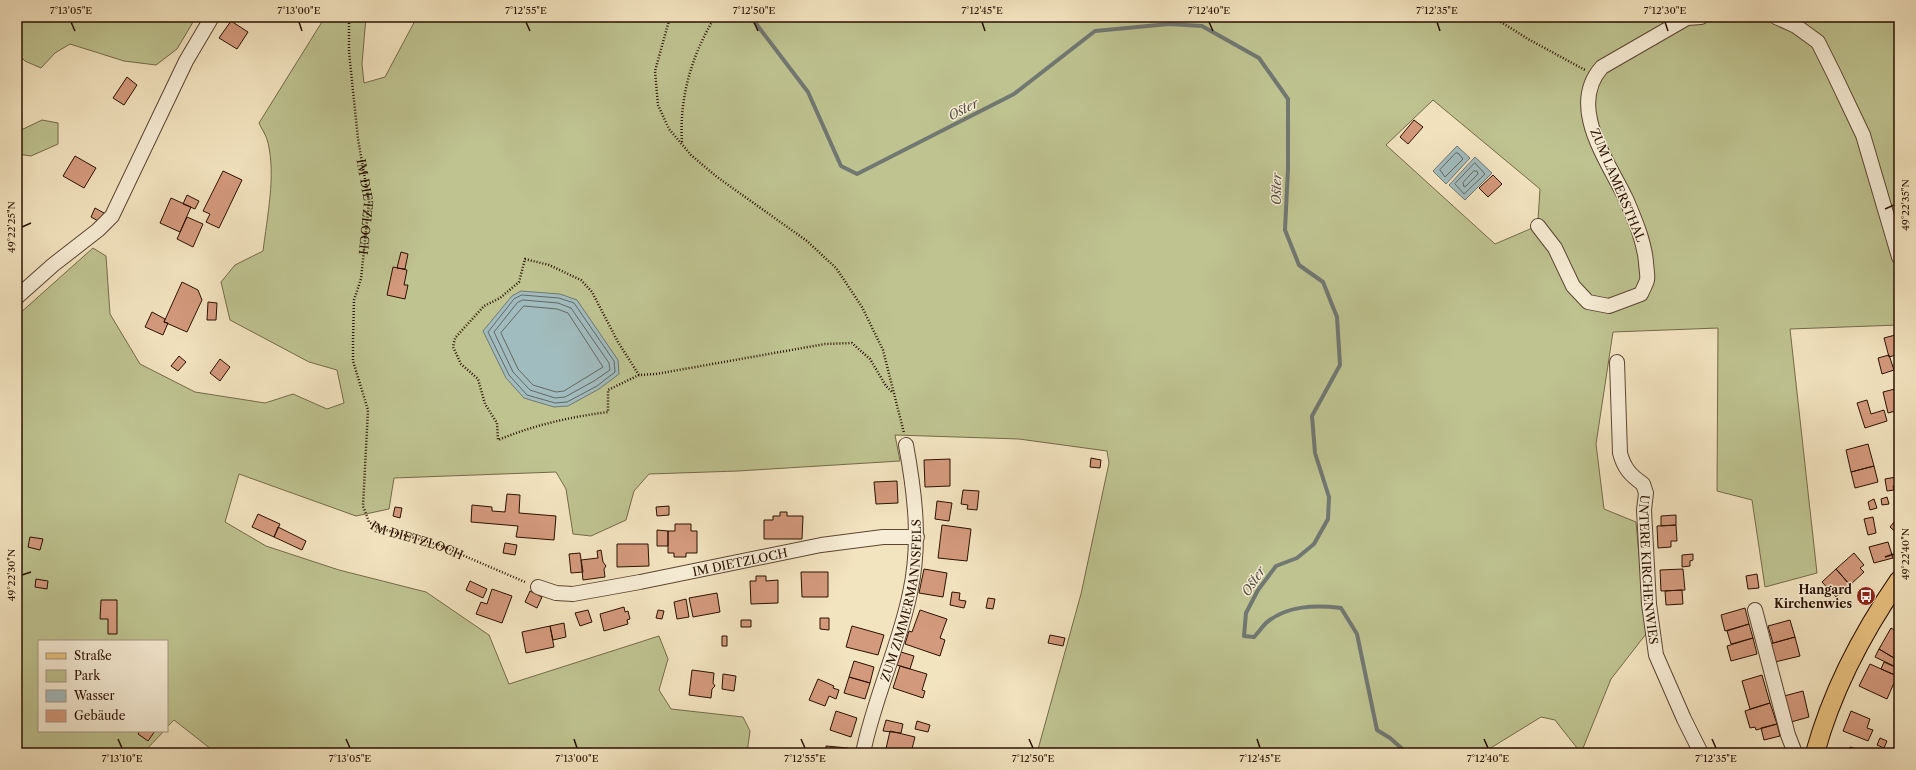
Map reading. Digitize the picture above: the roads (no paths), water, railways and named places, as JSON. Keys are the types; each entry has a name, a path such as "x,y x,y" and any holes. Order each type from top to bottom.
{"main road":[{"path":"1815,753 1819,737 1846,671 1869,625 1899,580"}],"street":[{"path":"17,297 53,265 98,230 112,216 186,61 212,17"},
{"name":"ZUM LAMERSTHAL","path":"1538,226 1555,248 1573,286 1588,302 1609,306 1641,294 1647,280 1644,246 1627,201 1599,146 1589,116 1588,92 1595,74 1602,67 1692,17"},
{"path":"1776,17 1796,26 1818,42 1863,135 1899,257"},
{"name":"UNTERE KIRCHENWIES","path":"1617,362 1620,453 1624,465 1630,475 1643,484 1646,493 1644,510 1649,604 1656,655 1684,719 1701,753"},
{"name":"ZUM ZIMMERMANNSFELS","path":"863,753 867,732 898,638 910,592 917,537 915,491 906,445"},
{"name":"IM DIETZLOCH","path":"538,587 556,593 573,594 822,545 883,537 917,537"},
{"path":"1755,610 1788,735 1795,753"}],"water":[{"path":"1457,146 1470,158 1446,184 1433,171"},
{"path":"1475,157 1492,173 1465,200 1449,185"},
{"path":"521,291 560,294 577,300 618,360 619,374 599,389 568,406 554,407 524,398 506,378 483,331 512,296"}],"waterway":[{"name":"Oster","path":"751,17 808,92 841,166 857,174 1014,94 1095,31 1169,24 1202,26 1259,58 1288,99 1288,169 1285,230 1299,265 1323,282 1337,317 1340,365 1312,416 1315,453 1329,497 1328,519 1314,544 1297,558 1276,566 1258,590 1246,613 1244,636 1254,637 1266,623 1274,617 1292,610 1312,607 1341,608 1357,634 1377,730 1390,738 1407,753"}],"place":[{"name":"Hangard Kirchenwies","path":"1866,596"}]}
